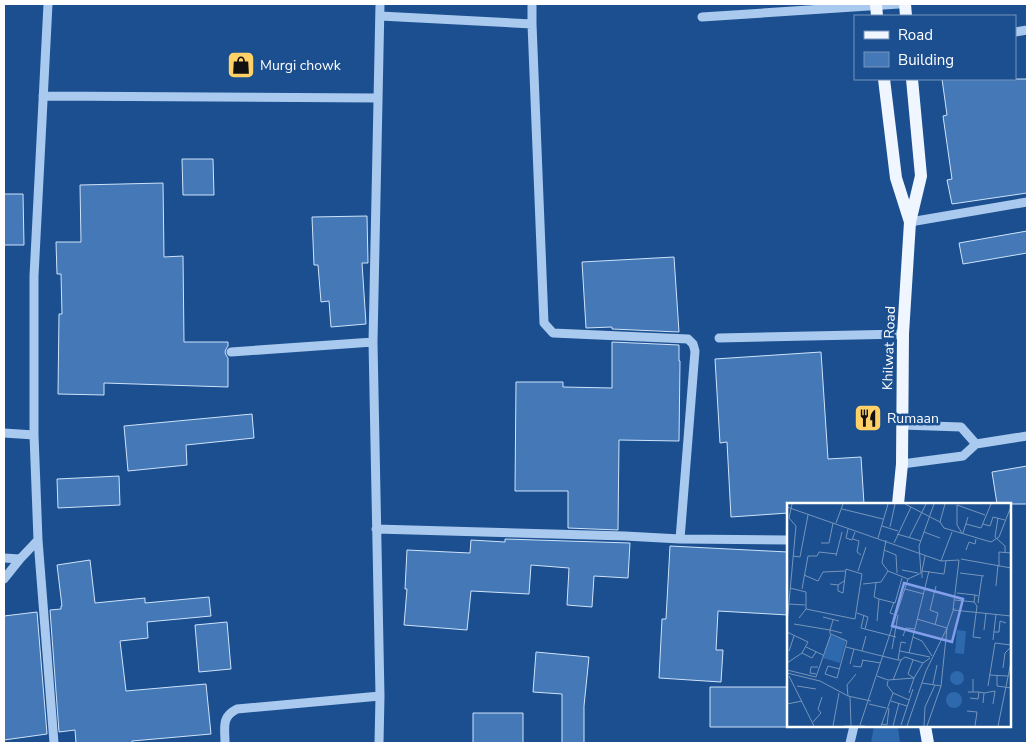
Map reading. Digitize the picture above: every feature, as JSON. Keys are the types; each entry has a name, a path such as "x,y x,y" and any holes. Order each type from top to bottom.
{"main road":[{"name":"Khilwat Road","path":"884,80 896,178 910,222"},
{"name":"Khilwat Road","path":"898,503 902,464 903,334 910,222 921,176 912,80"},
{"path":"925,727 928,743"}],"street":[{"path":"48,4 34,276 34,435 38,540 54,743"},
{"path":"379,743 380,696 373,342 380,4"},
{"path":"532,4 544,323 553,334 688,339 693,344 695,351 680,539"},
{"path":"702,17 876,8 899,4"},
{"path":"380,16 532,24"},
{"path":"43,96 378,98"},
{"path":"910,222 1027,202"},
{"path":"719,338 903,334"},
{"path":"231,352 373,342"},
{"path":"902,425 961,427 976,444"},
{"path":"4,433 34,435"},
{"path":"902,464 964,456 976,444 1027,436"},
{"path":"376,529 680,539 787,540"},
{"path":"4,579 38,540"},
{"path":"4,558 20,559"},
{"path":"225,743 225,719 237,709 380,696"},
{"path":"850,743 854,727"}],"shaded area":[{"path":"874,727 898,727 900,743 871,743"}],"building":[{"path":"1027,79 1027,193 952,204 947,180 952,179 943,116 947,115 942,80"},
{"path":"182,159 213,159 214,195 183,195"},
{"path":"163,183 164,257 183,256 184,342 228,342 225,352 228,358 228,387 104,383 104,395 58,394 59,314 62,314 61,274 57,274 56,242 81,242 80,185"},
{"path":"4,194 23,194 24,245 4,245"},
{"path":"367,216 368,263 362,263 366,324 331,327 329,301 321,302 318,265 314,265 312,217"},
{"path":"1027,231 1027,253 963,264 959,243"},
{"path":"674,257 679,332 612,329 612,327 586,328 582,262"},
{"path":"612,342 679,345 679,441 619,440 618,530 568,528 568,491 515,491 516,382 563,382 563,387 612,388"},
{"path":"821,352 828,459 861,457 864,503 787,503 787,513 731,517 727,442 720,443 715,359"},
{"path":"252,414 254,438 186,445 187,465 128,471 124,426"},
{"path":"1027,466 1027,504 997,503 992,472"},
{"path":"119,476 120,505 58,508 57,479"},
{"path":"505,539 630,543 628,578 594,576 592,607 567,605 569,568 531,565 529,594 471,591 467,630 404,625 407,589 405,589 407,550 470,553 471,540 505,542"},
{"path":"670,546 787,552 787,615 718,611 716,650 723,650 721,682 659,678 662,619 666,619"},
{"path":"90,560 95,603 145,598 145,603 209,597 211,616 147,622 148,638 120,641 126,691 206,684 211,734 132,741 132,743 76,743 75,730 59,732 50,610 61,609 62,606 57,565"},
{"path":"37,612 47,734 4,740 4,616"},
{"path":"227,622 231,669 199,672 195,625"},
{"path":"536,652 589,657 584,706 584,743 562,743 562,694 533,692"},
{"path":"710,687 787,687 787,727 710,727"},
{"path":"473,713 523,713 523,743 473,743"}],"place":[{"name":"Murgi chowk","path":"241,65"},
{"name":"Rumaan","path":"868,418"}]}
